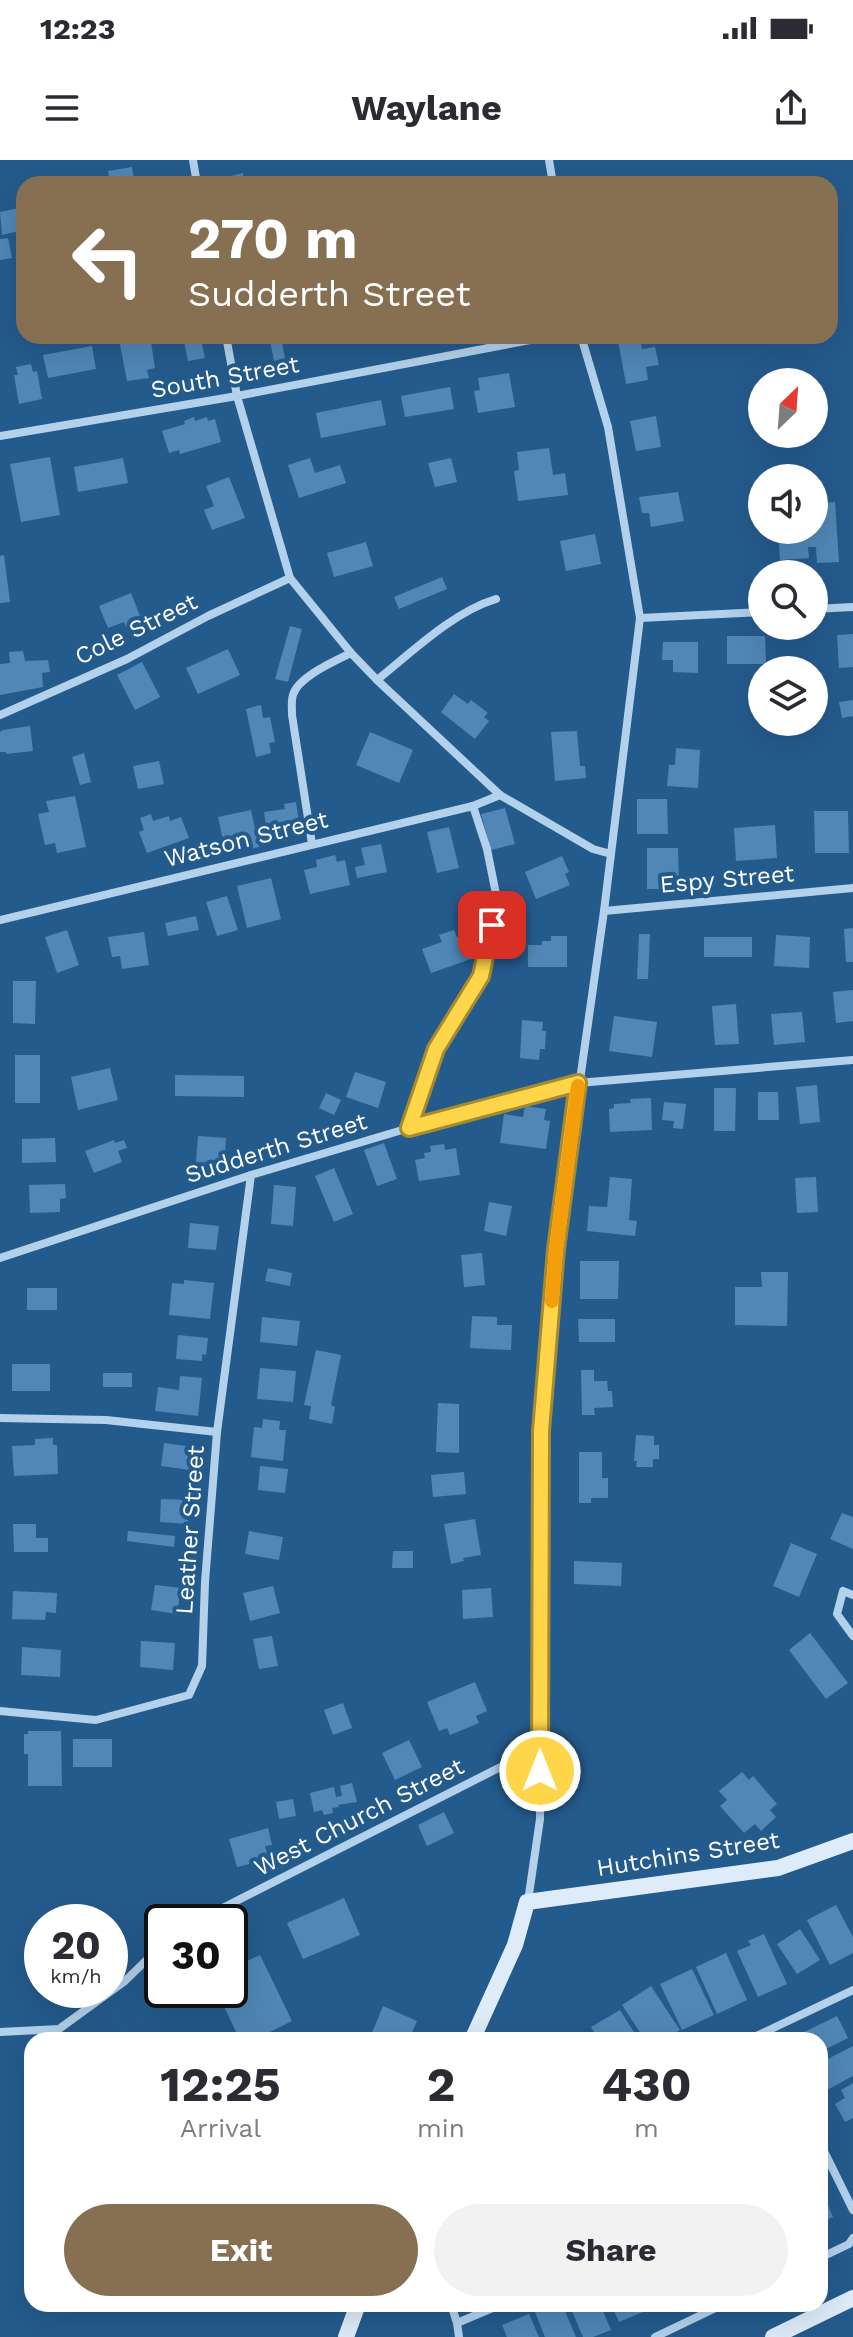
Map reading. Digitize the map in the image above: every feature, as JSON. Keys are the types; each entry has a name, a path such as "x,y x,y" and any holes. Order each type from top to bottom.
{"street":[{"path":"227,344 237,396 290,578 377,680 500,795 570,837 611,854"},
{"name":"South Street","path":"0,436 237,396 509,344"},
{"path":"476,2032 515,1945 527,1902 540,1819 541,1431 556,1249 604,911 640,618 608,427 583,344"},
{"name":"Cole Street","path":"0,715 127,659 208,616 290,578"},
{"path":"377,680 431,636 482,603 496,599"},
{"path":"828,608 853,607"},
{"path":"640,618 748,613"},
{"path":"312,844 292,715 293,695 307,678 351,653"},
{"name":"Watson Street","path":"0,920 473,806 500,795"},
{"path":"409,1128 436,1049 481,976 497,899 487,849 473,806"},
{"name":"Espy Street","path":"604,911 853,888"},
{"name":"Sudderth Street","path":"0,1258 251,1175 409,1128 578,1083 853,1060"},
{"name":"Leather Street","path":"0,1711 96,1720 189,1695 202,1666 217,1432 251,1175"},
{"path":"0,1418 106,1420 217,1432"},
{"path":"853,1595 843,1591 837,1614 853,1636"},
{"name":"West Church Street","path":"230,1904 540,1747"},
{"name":"Hutchins Street","path":"527,1902 778,1868 853,1841"},
{"path":"0,2032 59,2029 125,1981 144,1963"},
{"path":"776,2032 853,1990"},
{"path":"828,2159 853,2210"},
{"path":"828,2254 849,2244 853,2238"},
{"path":"828,2310 853,2298"},
{"path":"346,2337 355,2312"},
{"path":"454,2312 459,2337"},
{"path":"457,2323 483,2312"},
{"path":"655,2337 707,2312"},
{"path":"773,2337 824,2312"}],"building":[{"path":"132,167 134,176 109,176 108,171"},
{"path":"16,209 16,232 2,235 0,212"},
{"path":"8,238 12,258 0,260 0,239"},
{"path":"120,344 151,344 155,368 147,370 149,378 127,381"},
{"path":"185,344 202,344 205,358 188,361"},
{"path":"271,344 282,344 285,359 274,361"},
{"path":"619,344 641,344 642,349 655,347 659,365 646,367 648,380 626,384"},
{"path":"92,346 96,369 48,378 43,355"},
{"path":"31,364 33,372 37,371 42,399 19,404 14,375 18,375 16,367"},
{"path":"509,373 515,407 478,413 474,391 480,390 478,378"},
{"path":"450,387 454,409 405,417 401,396"},
{"path":"381,400 386,425 321,438 316,413"},
{"path":"656,416 661,447 636,451 630,421"},
{"path":"194,417 195,421 207,417 208,421 215,419 221,442 180,454 179,450 169,453 162,431 185,424 184,421"},
{"path":"549,448 553,475 565,473 568,495 518,501 514,471 519,470 517,452"},
{"path":"50,457 60,515 21,522 10,464"},
{"path":"123,458 128,483 78,492 74,467"},
{"path":"310,458 315,473 340,465 346,483 299,498 288,465"},
{"path":"451,458 457,482 435,487 428,463"},
{"path":"229,477 245,518 212,530 204,510 214,506 206,486"},
{"path":"678,492 684,521 651,527 649,513 642,513 639,497"},
{"path":"835,502 839,562 817,560 816,547 808,547 809,558 780,560 779,544 828,544 828,503"},
{"path":"595,534 601,564 566,571 560,541"},
{"path":"366,542 373,566 334,577 327,553"},
{"path":"4,555 10,602 0,603 0,556"},
{"path":"442,577 447,589 399,609 394,597"},
{"path":"131,593 140,616 133,618 136,625 127,629 124,622 108,628 99,606"},
{"path":"290,626 302,629 288,682 275,679"},
{"path":"853,634 853,667 839,668 837,635"},
{"path":"727,636 765,640 766,656 748,656 748,664 727,664"},
{"path":"663,642 698,642 698,673 673,672 673,660 662,660"},
{"path":"228,649 240,675 198,694 186,668"},
{"path":"23,651 25,661 48,660 50,672 42,673 43,687 0,695 0,664 10,663 9,652"},
{"path":"142,662 160,697 135,710 117,675"},
{"path":"454,694 468,704 471,700 488,713 484,717 489,721 475,739 441,712"},
{"path":"853,700 853,716 842,718 839,702"},
{"path":"261,705 263,718 270,717 275,742 269,743 271,753 256,757 246,709"},
{"path":"30,726 33,751 0,752 0,732"},
{"path":"577,731 580,766 585,766 586,778 555,781 551,732"},
{"path":"370,732 413,750 399,783 356,765"},
{"path":"676,748 700,750 698,788 667,786 669,765 675,765"},
{"path":"84,753 91,782 80,785 72,757"},
{"path":"159,761 164,784 138,789 133,766"},
{"path":"75,796 86,847 57,853 55,843 45,845 38,814 49,812 46,801"},
{"path":"637,799 667,799 668,834 637,834"},
{"path":"296,802 300,830 267,835 264,812 285,809 284,804"},
{"path":"505,808 515,844 491,850 481,814"},
{"path":"251,810 259,847 226,854 218,817"},
{"path":"814,811 848,811 849,853 815,853"},
{"path":"151,814 153,821 169,816 170,821 181,817 189,838 147,853 139,832 144,830 140,818"},
{"path":"775,825 777,858 736,861 734,828"},
{"path":"449,827 459,868 437,873 427,832"},
{"path":"381,844 387,872 357,878 355,867 365,865 361,848"},
{"path":"647,848 678,848 679,889 647,889"},
{"path":"335,855 337,862 345,860 350,885 310,894 304,870 317,867 316,860"},
{"path":"562,856 569,872 565,874 570,885 536,899 525,872"},
{"path":"271,878 281,919 247,928 237,886"},
{"path":"227,896 238,930 217,936 206,902"},
{"path":"196,916 199,930 168,936 165,923"},
{"path":"853,928 853,962 846,962 844,929"},
{"path":"67,930 79,965 57,973 45,937"},
{"path":"454,930 457,937 465,934 474,958 431,973 422,949 442,942 439,935"},
{"path":"144,932 149,965 122,969 120,956 112,957 108,937"},
{"path":"639,934 650,934 648,979 637,979"},
{"path":"776,935 810,937 809,968 774,966"},
{"path":"551,936 567,936 567,967 528,967 528,945 542,945 542,941 551,941"},
{"path":"704,937 752,937 752,957 704,957"},
{"path":"13,981 36,981 35,1024 13,1023"},
{"path":"853,990 853,1021 836,1023 833,992"},
{"path":"736,1004 739,1044 715,1045 712,1006"},
{"path":"802,1012 805,1042 774,1045 771,1014"},
{"path":"614,1016 657,1022 652,1057 609,1051"},
{"path":"522,1020 543,1022 545,1049 540,1049 539,1060 520,1058"},
{"path":"15,1055 40,1055 40,1103 15,1103"},
{"path":"110,1068 118,1100 78,1110 71,1077"},
{"path":"355,1072 386,1082 378,1108 346,1097"},
{"path":"175,1075 244,1076 244,1097 175,1096"},
{"path":"817,1085 820,1122 800,1124 796,1087"},
{"path":"714,1088 736,1088 735,1131 714,1131"},
{"path":"758,1092 778,1092 779,1120 758,1120"},
{"path":"326,1093 341,1100 334,1115 319,1108"},
{"path":"651,1098 652,1130 610,1132 609,1109 614,1108 614,1104"},
{"path":"664,1102 686,1104 683,1129 673,1128 674,1121 662,1120"},
{"path":"525,1106 546,1109 544,1120 550,1121 546,1149 500,1143 504,1114 523,1117"},
{"path":"198,1136 226,1138 224,1165 196,1162"},
{"path":"55,1138 56,1162 22,1163 22,1139"},
{"path":"114,1140 115,1143 124,1140 127,1148 118,1151 122,1162 94,1173 85,1151"},
{"path":"384,1143 397,1179 377,1186 364,1150"},
{"path":"444,1144 445,1150 456,1148 460,1175 419,1181 415,1160 425,1158 424,1153 431,1152 430,1146"},
{"path":"334,1168 353,1214 334,1222 315,1176"},
{"path":"610,1177 632,1179 629,1220 637,1221 635,1236 587,1231 589,1206 607,1207"},
{"path":"816,1177 818,1212 797,1213 795,1178"},
{"path":"65,1184 66,1198 60,1199 60,1212 30,1213 29,1185"},
{"path":"274,1185 296,1187 293,1226 271,1224"},
{"path":"489,1202 512,1206 506,1236 484,1231"},
{"path":"190,1223 219,1226 216,1250 188,1248"},
{"path":"482,1253 485,1285 464,1287 461,1255"},
{"path":"580,1261 619,1261 618,1299 580,1299"},
{"path":"268,1268 292,1273 290,1286 265,1281"},
{"path":"761,1272 788,1272 787,1326 735,1325 735,1287 762,1287"},
{"path":"184,1280 214,1283 210,1319 169,1315 172,1283 184,1284"},
{"path":"27,1288 57,1288 57,1310 27,1310"},
{"path":"472,1316 497,1317 497,1325 512,1325 511,1350 470,1348"},
{"path":"262,1317 300,1321 297,1346 260,1342"},
{"path":"578,1319 615,1319 615,1342 579,1342"},
{"path":"178,1335 208,1338 202,1361 176,1359"},
{"path":"316,1350 341,1355 331,1405 335,1407 332,1424 309,1419 311,1406 304,1405"},
{"path":"12,1364 50,1364 50,1391 12,1391"},
{"path":"260,1368 296,1371 293,1402 257,1399"},
{"path":"581,1370 594,1370 594,1381 607,1381 608,1391 612,1391 613,1407 594,1408 595,1415 582,1415"},
{"path":"103,1373 132,1373 132,1387 103,1387"},
{"path":"180,1376 202,1378 198,1416 155,1411 158,1387 179,1390"},
{"path":"438,1403 459,1404 459,1453 436,1452"},
{"path":"263,1419 280,1421 279,1430 286,1430 283,1461 251,1457 254,1427 262,1428"},
{"path":"636,1435 654,1436 654,1445 659,1445 659,1459 653,1459 653,1467 636,1467"},
{"path":"53,1438 53,1445 57,1445 58,1474 14,1476 12,1446 35,1445 35,1439"},
{"path":"164,1443 193,1447 190,1470 161,1466"},
{"path":"579,1452 602,1452 602,1478 608,1478 608,1498 591,1498 591,1503 579,1503"},
{"path":"260,1466 288,1469 285,1493 258,1490"},
{"path":"464,1472 466,1494 433,1497 431,1475"},
{"path":"161,1499 189,1500 188,1524 160,1522"},
{"path":"842,1513 853,1517 853,1549 830,1539"},
{"path":"475,1519 481,1555 451,1564 444,1524"},
{"path":"13,1524 36,1524 36,1538 48,1538 48,1552 14,1552"},
{"path":"128,1531 175,1536 174,1547 127,1541"},
{"path":"249,1531 283,1537 279,1560 245,1554"},
{"path":"791,1543 817,1554 799,1597 773,1586"},
{"path":"393,1551 413,1551 413,1568 392,1568"},
{"path":"574,1561 622,1563 621,1586 574,1584"},
{"path":"155,1585 181,1588 177,1614 151,1610"},
{"path":"273,1586 280,1613 250,1621 243,1593"},
{"path":"491,1588 493,1617 463,1619 462,1590"},
{"path":"13,1591 57,1593 56,1613 46,1612 45,1620 12,1619"},
{"path":"810,1633 848,1683 826,1699 789,1650"},
{"path":"272,1636 278,1666 259,1669 253,1639"},
{"path":"141,1641 175,1643 173,1670 140,1667"},
{"path":"22,1647 61,1650 60,1677 21,1675"},
{"path":"475,1682 487,1711 476,1716 479,1723 450,1735 447,1728 439,1731 427,1702"},
{"path":"343,1703 352,1728 333,1735 324,1710"},
{"path":"28,1731 61,1731 62,1786 28,1786 28,1754 24,1754 24,1734"},
{"path":"73,1739 112,1739 112,1767 73,1767"},
{"path":"409,1740 422,1767 395,1780 382,1753"},
{"path":"742,1772 749,1780 753,1776 777,1804 770,1810 776,1817 761,1831 755,1824 744,1833 720,1806 727,1800 719,1791"},
{"path":"352,1783 357,1802 338,1805 332,1808 333,1813 324,1815 322,1810 314,1812 310,1793 334,1787 336,1797 342,1796 340,1786"},
{"path":"293,1799 296,1816 279,1819 276,1802"},
{"path":"444,1812 454,1833 427,1846 418,1825"},
{"path":"268,1828 272,1845 265,1846 269,1859 237,1867 229,1839"},
{"path":"344,1898 360,1935 303,1959 287,1923"},
{"path":"836,1905 853,1937 853,1953 830,1965 807,1920"},
{"path":"800,1929 820,1960 797,1974 777,1944"},
{"path":"764,1934 787,1984 758,1997 737,1951 751,1945 748,1941"},
{"path":"726,1953 747,2000 717,2014 696,1967"},
{"path":"260,1955 292,2021 270,2032 236,2032 225,2008 248,2008 248,1961"},
{"path":"692,1969 714,2015 682,2030 660,1984"},
{"path":"651,1986 680,2030 640,2032 622,2005"},
{"path":"383,2006 417,2021 412,2032 372,2032"},
{"path":"620,2010 634,2032 594,2032 591,2027"},
{"path":"837,2016 848,2038 828,2048 828,2032 804,2032"},
{"path":"853,2046 853,2076 828,2089 828,2059"},
{"path":"853,2083 853,2118 845,2122 835,2104 845,2098 841,2090"},
{"path":"535,2312 565,2312 576,2337 545,2337"},
{"path":"572,2312 603,2312 611,2330 593,2337 583,2337"},
{"path":"615,2312 643,2312 619,2322"},
{"path":"529,2314 539,2337 507,2337 502,2325"}],"slow traffic":[{"path":"552,1301 578,1086"}],"route":[{"path":"492,925 481,976 436,1049 409,1128 578,1083 556,1249 541,1431 540,1771"}]}
